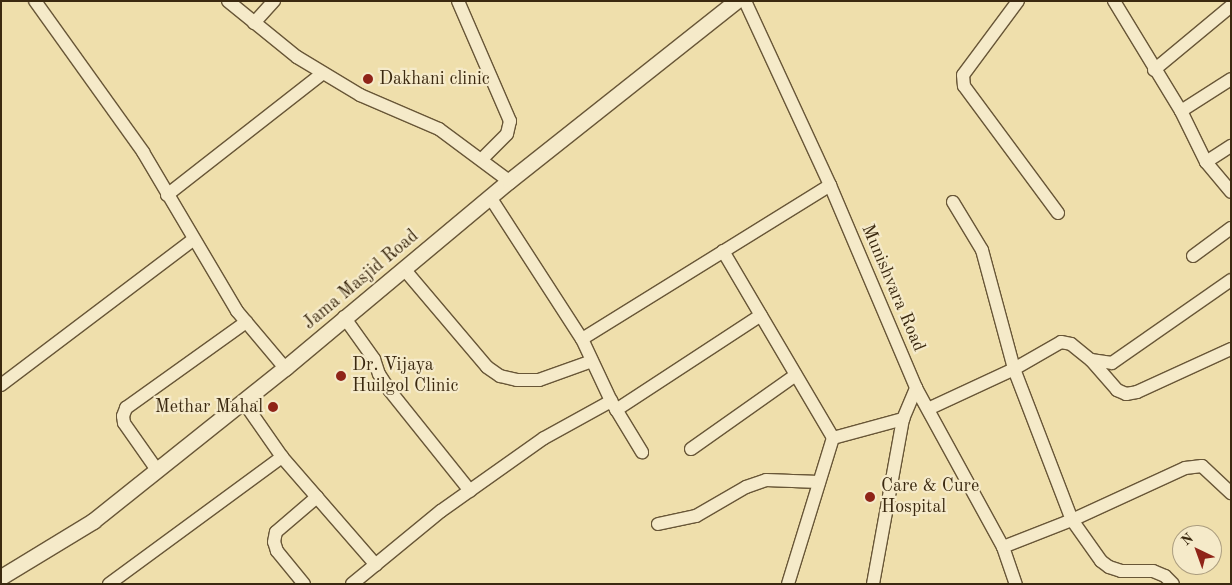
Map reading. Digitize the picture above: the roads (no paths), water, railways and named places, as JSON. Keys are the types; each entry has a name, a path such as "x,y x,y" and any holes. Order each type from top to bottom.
{"street":[{"path":"35,1 143,152 193,240 237,311 285,368"},
{"path":"228,1 297,57 360,95 439,129 482,159 509,181"},
{"path":"254,24 274,1"},
{"path":"458,1 510,121 507,134 482,159"},
{"name":"Jama Masjid Road","path":"1,577 93,521 285,368 509,181 736,1"},
{"name":"Munishvara Road","path":"745,1 830,185 916,388 1002,547 1016,584"},
{"path":"1018,1 963,75 964,86 1058,212"},
{"path":"1114,1 1154,70 1181,111 1206,162 1231,192"},
{"path":"1154,70 1231,6"},
{"path":"167,195 323,73"},
{"path":"1181,111 1231,79"},
{"path":"1206,162 1231,146"},
{"path":"582,339 830,185"},
{"path":"490,197 582,339 614,406 642,452"},
{"path":"953,202 982,250 1014,369 1072,520 1101,561 1109,567 1121,571 1153,571 1165,576 1173,584"},
{"path":"1193,256 1231,228"},
{"path":"1,385 193,240"},
{"path":"723,251 833,438 788,584"},
{"path":"404,269 487,367 500,376 517,380 539,380 592,361"},
{"path":"1091,360 1112,363 1231,280"},
{"path":"352,584 470,491 544,438 614,406 760,315"},
{"path":"344,317 374,359 379,374 390,391 470,491"},
{"path":"157,470 124,423 123,416 126,408 246,322"},
{"path":"928,409 1014,369 1061,342 1071,344 1091,360 1117,390 1126,394 1145,389 1231,348"},
{"path":"691,449 796,375"},
{"path":"873,584 904,419 916,388"},
{"path":"243,402 282,457 376,565"},
{"path":"833,438 904,419"},
{"path":"109,584 282,457"},
{"path":"1002,547 1072,520 1185,468 1202,466 1231,493"},
{"path":"658,524 696,516 746,487 766,480 819,482"},
{"path":"304,584 277,551 274,542 276,532 317,497"}],"place":[{"name":"Dakhani clinic","path":"368,79"},
{"name":"Dr. Vijaya Huilgol Clinic","path":"341,376"},
{"name":"Methar Mahal","path":"273,407"},
{"name":"Care & Cure Hospital","path":"870,497"}]}
